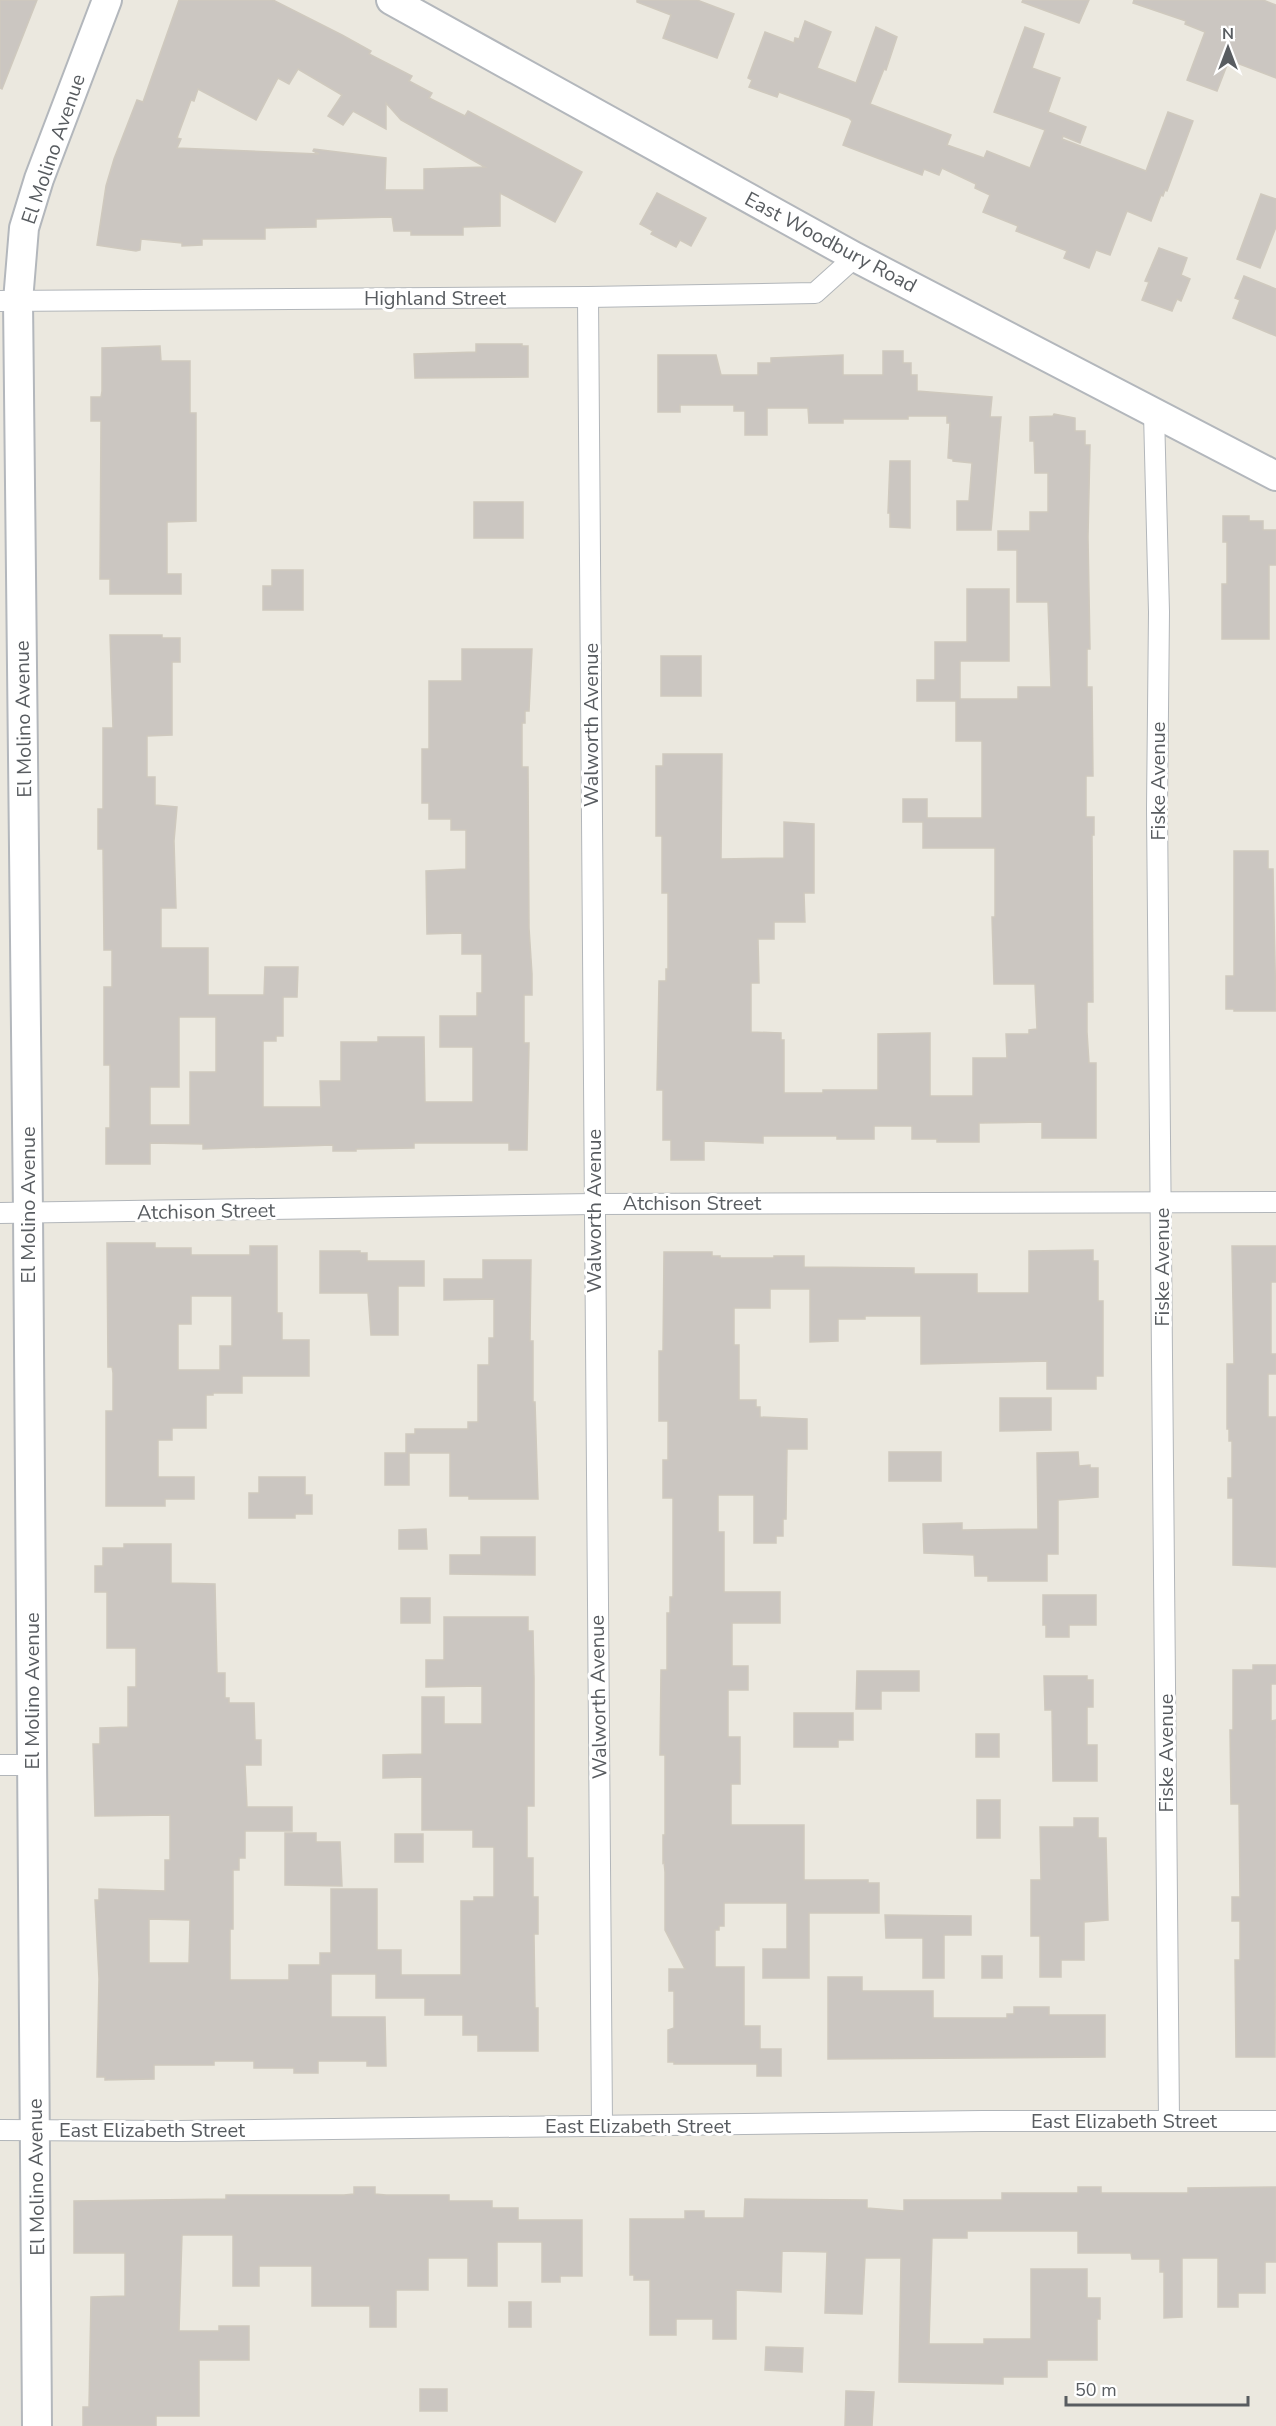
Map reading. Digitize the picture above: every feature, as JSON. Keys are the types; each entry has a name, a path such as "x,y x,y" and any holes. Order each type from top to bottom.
{"street":[{"name":"El Molino Avenue","path":"37,2426 28,1214 9,301 24,228 39,179 107,0"},
{"name":"East Woodbury Road","path":"391,0 855,257 1276,476"},
{"name":"Highland Street","path":"9,301 815,293 855,257"},
{"name":"Walworth Avenue","path":"588,297 602,2126"},
{"name":"Fiske Avenue","path":"1154,413 1159,612 1157,809 1169,2121"},
{"name":"Atchison Street","path":"0,1214 594,1204 1276,1202"},
{"path":"0,1765 32,1765"},
{"name":"East Elizabeth Street","path":"0,2130 178,2132 982,2121 1276,2121"}],"building":[{"path":"0,0 37,0 2,89 0,88"},
{"path":"179,0 273,0 342,35 371,51 369,54 412,76 409,81 432,93 429,98 465,116 468,111 582,172 555,222 500,193 500,226 463,227 463,235 411,235 411,231 394,231 392,217 316,219 316,227 265,228 265,239 202,239 202,245 182,246 182,243 141,239 140,250 136,251 97,245 106,186 114,159 137,100 143,102","holes":["298,69 342,95 328,116 343,125 353,111 386,129 386,103 401,120 485,167 424,169 424,190 385,190 386,158 314,149 313,151 319,154 177,148 181,139 177,138 191,100 194,101 198,89 256,120 278,78 289,84"]},
{"path":"637,0 697,0 734,14 717,58 663,38 671,15 637,2"},
{"path":"1023,0 1089,0 1079,23 1022,2"},
{"path":"1134,0 1263,0 1276,5 1276,78 1229,60 1217,91 1187,80 1205,32 1185,24 1186,21 1133,3"},
{"path":"805,21 831,32 817,68 856,83 876,27 897,37 886,70 884,69 870,104 951,135 947,145 984,158 987,151 1030,168 1045,130 994,112 1025,27 1044,34 1032,68 1060,78 1048,112 1086,127 1080,143 1063,136 1062,139 1146,171 1168,112 1193,121 1167,191 1165,190 1163,196 1161,195 1151,221 1127,211 1110,255 1096,250 1089,268 1064,258 1067,251 1016,231 1018,226 983,212 990,195 975,188 976,184 942,168 939,175 924,169 922,175 843,145 852,121 849,118 779,92 777,97 749,87 752,80 748,78 765,32 794,43 795,38 799,39"},
{"path":"657,193 706,218 691,246 680,240 676,247 651,234 653,231 640,224"},
{"path":"1261,194 1276,199 1276,227 1260,268 1237,259"},
{"path":"1159,248 1187,258 1181,275 1190,279 1181,301 1177,299 1172,311 1142,300 1149,282 1145,281"},
{"path":"1244,276 1276,289 1276,336 1233,318 1240,300 1235,298"},
{"path":"476,344 528,346 528,377 415,378 414,354 476,352"},
{"path":"160,346 161,361 190,361 190,413 196,413 196,521 167,522 167,574 181,574 181,594 110,594 110,579 100,579 101,421 91,421 91,397 101,397 102,348"},
{"path":"883,351 903,351 903,363 911,363 911,375 917,375 917,391 992,397 990,417 1001,417 991,530 957,530 957,501 969,501 972,463 953,461 948,458 950,423 947,423 947,416 908,416 908,419 843,419 843,423 809,423 808,408 767,408 767,435 745,435 745,411 734,411 734,405 680,405 680,412 658,412 658,355 716,355 721,375 758,375 758,363 771,363 771,358 843,355 843,375 883,375"},
{"path":"1054,414 1075,418 1075,431 1085,431 1085,445 1090,445 1088,537 1090,649 1087,649 1087,687 1092,687 1093,776 1086,776 1086,817 1094,817 1094,835 1092,835 1093,1002 1087,1002 1087,1032 1089,1063 1096,1063 1096,1138 1042,1138 1042,1122 979,1123 979,1142 937,1142 937,1139 912,1139 912,1126 874,1126 874,1139 837,1139 837,1136 763,1136 763,1143 704,1141 704,1160 671,1160 671,1140 663,1140 663,1090 657,1090 659,981 666,981 666,969 668,969 668,893 662,893 662,836 656,836 656,766 663,766 663,754 722,754 721,859 784,858 784,822 814,824 814,893 804,893 805,922 774,922 774,939 758,939 759,983 751,983 751,1032 781,1033 781,1040 784,1040 784,1093 878,1090 878,1034 930,1033 930,1096 973,1096 973,1058 1007,1058 1006,1034 1029,1034 1029,1030 1037,1029 1035,984 994,984 992,917 995,917 995,848 923,848 923,822 903,822 903,799 927,799 927,818 982,818 982,741 956,741 956,701 917,701 917,680 935,680 935,642 967,642 967,589 1009,589 1009,661 960,661 960,699 1018,699 1018,687 1051,687 1048,602 1017,602 1017,550 998,550 998,531 1030,531 1030,512 1048,512 1048,473 1035,473 1034,441 1030,441 1030,417 1053,416"},
{"path":"890,461 910,461 910,528 890,527 890,513 888,513"},
{"path":"474,502 523,502 523,538 474,538"},
{"path":"1223,516 1249,516 1249,521 1263,521 1263,530 1276,530 1276,565 1269,565 1269,639 1222,639 1222,584 1227,584 1227,542 1223,542"},
{"path":"272,570 303,570 303,610 263,610 263,586 272,586"},
{"path":"110,635 162,635 162,638 180,638 180,662 172,662 172,735 147,736 147,777 155,777 155,805 177,807 174,841 176,908 161,908 161,948 208,948 208,995 264,995 265,967 298,967 297,997 283,997 283,1036 276,1036 276,1041 263,1041 263,1107 321,1107 320,1081 341,1081 341,1042 378,1042 378,1037 424,1037 425,1102 473,1102 473,1047 440,1047 440,1016 477,1016 477,993 482,993 482,954 462,954 462,933 427,934 426,871 466,869 466,830 451,830 451,819 429,819 429,803 422,803 422,749 429,749 429,681 462,681 462,649 532,649 529,711 525,711 525,723 522,723 522,767 528,767 529,928 532,974 532,995 524,995 524,1043 529,1043 527,1150 509,1150 509,1143 414,1143 414,1148 333,1151 333,1145 203,1149 203,1144 150,1143 150,1164 106,1164 106,1128 110,1128 110,1065 104,1065 104,987 112,987 112,950 104,950 103,849 98,849 98,809 103,809 103,728 113,728","holes":["179,1017 216,1017 216,1072 190,1072 190,1125 150,1125 150,1087 179,1087"]},
{"path":"661,656 701,656 701,696 661,696"},
{"path":"1234,851 1268,851 1268,869 1273,869 1276,1011 1226,1009 1226,976 1234,976"},
{"path":"107,1243 155,1243 155,1248 191,1248 191,1255 250,1255 250,1246 277,1246 277,1313 282,1313 282,1340 309,1340 309,1376 242,1376 242,1393 206,1395 206,1428 172,1428 172,1440 158,1440 158,1477 194,1477 194,1499 165,1499 165,1506 106,1506 106,1411 113,1411 113,1373 112,1367 108,1367","holes":["191,1296 232,1296 232,1346 220,1346 220,1370 178,1370 178,1324 191,1324"]},
{"path":"1232,1246 1276,1246 1276,1282 1271,1282 1271,1354 1276,1354 1276,1374 1268,1374 1268,1417 1276,1417 1276,1567 1233,1565 1233,1498 1228,1498 1228,1478 1232,1478 1232,1441 1229,1441 1229,1429 1227,1429 1227,1364 1234,1364"},
{"path":"1093,1250 1093,1261 1098,1261 1098,1301 1103,1301 1103,1376 1096,1376 1096,1389 1047,1389 1047,1361 921,1364 921,1316 865,1316 865,1319 838,1319 838,1341 810,1342 810,1289 770,1289 770,1308 734,1308 734,1345 739,1345 739,1400 756,1400 756,1407 760,1407 760,1417 807,1419 807,1449 787,1449 786,1519 783,1519 783,1536 776,1536 776,1543 754,1543 754,1495 718,1495 718,1532 724,1532 724,1592 780,1592 780,1623 732,1623 732,1666 748,1666 748,1690 728,1690 728,1737 740,1737 740,1784 731,1784 731,1825 804,1825 804,1880 868,1880 868,1883 879,1883 879,1913 809,1913 809,1978 763,1978 763,1949 787,1949 787,1903 724,1903 724,1926 719,1926 719,1930 715,1930 715,1967 744,1967 744,2026 760,2026 760,2049 781,2049 781,2076 757,2076 757,2064 674,2064 674,2062 668,2062 668,2030 674,2028 674,1991 669,1991 669,1969 685,1969 665,1930 663,1863 665,1755 660,1755 661,1670 667,1670 667,1613 670,1613 670,1597 673,1597 673,1498 663,1498 663,1460 668,1460 668,1421 659,1421 659,1351 663,1351 664,1252 712,1252 712,1256 720,1256 720,1258 804,1256 804,1267 914,1268 914,1274 977,1274 977,1293 1029,1293 1029,1251"},
{"path":"320,1251 360,1251 360,1253 367,1253 367,1261 424,1261 424,1286 398,1286 398,1335 371,1335 368,1293 320,1293"},
{"path":"483,1260 531,1260 530,1341 533,1341 533,1402 535,1402 538,1499 469,1499 469,1496 450,1496 450,1453 409,1453 409,1485 385,1485 385,1453 406,1453 406,1434 415,1434 415,1429 468,1429 468,1422 478,1422 478,1365 489,1365 489,1338 494,1338 494,1299 444,1300 444,1279 483,1279"},
{"path":"1000,1398 1051,1398 1051,1430 1000,1431"},
{"path":"889,1452 941,1452 941,1481 889,1481"},
{"path":"1078,1452 1079,1466 1090,1465 1090,1468 1098,1468 1098,1497 1058,1500 1058,1554 1047,1554 1047,1581 988,1581 988,1576 975,1576 974,1555 924,1553 923,1524 962,1523 962,1530 1038,1529 1037,1453"},
{"path":"259,1477 305,1477 305,1495 312,1495 312,1514 295,1514 295,1518 249,1518 249,1493 259,1493"},
{"path":"426,1529 427,1549 399,1549 399,1530"},
{"path":"481,1537 535,1537 535,1575 450,1574 450,1555 481,1555"},
{"path":"124,1544 171,1544 171,1583 215,1584 217,1673 225,1673 225,1698 229,1698 229,1703 254,1703 255,1740 261,1740 261,1765 245,1765 247,1807 292,1807 292,1831 245,1831 245,1858 239,1858 239,1870 233,1870 230,1980 289,1980 289,1965 320,1965 320,1953 331,1953 331,1889 377,1889 377,1950 401,1950 401,1975 461,1975 461,1901 474,1901 474,1897 494,1897 494,1847 473,1847 473,1830 422,1830 422,1777 383,1778 383,1755 422,1754 422,1697 444,1697 444,1724 482,1724 482,1686 426,1687 426,1660 444,1660 444,1617 528,1617 528,1631 533,1631 534,1806 527,1806 527,1858 533,1858 533,1897 538,1897 538,1934 534,1934 538,2051 478,2051 478,2035 463,2035 463,2015 425,2015 425,1998 376,1998 376,1974 331,1974 331,2017 385,2017 386,2066 367,2066 367,2061 318,2061 318,2073 294,2073 294,2068 254,2068 254,2061 214,2061 214,2065 154,2065 154,2079 105,2080 105,2077 97,2077 99,1979 95,1900 99,1900 99,1889 165,1891 165,1860 170,1860 170,1815 95,1816 93,1744 100,1744 100,1728 128,1727 128,1687 136,1687 136,1648 107,1648 107,1592 95,1592 95,1566 103,1566 103,1548 124,1548","holes":["149,1919 190,1920 189,1963 149,1963"]},
{"path":"1043,1595 1096,1595 1096,1625 1069,1625 1069,1637 1046,1637 1046,1625 1043,1625"},
{"path":"401,1598 430,1598 430,1623 401,1623"},
{"path":"1253,1665 1276,1665 1276,1684 1271,1684 1271,1721 1276,1720 1275,2057 1236,2057 1235,1960 1240,1960 1240,1921 1232,1921 1232,1897 1240,1897 1239,1804 1231,1804 1230,1730 1233,1730 1233,1670 1253,1670"},
{"path":"857,1671 919,1671 919,1691 881,1691 881,1709 856,1709"},
{"path":"1044,1676 1087,1676 1087,1680 1093,1680 1093,1707 1087,1707 1087,1745 1097,1745 1097,1781 1053,1781 1052,1710 1045,1710"},
{"path":"794,1713 853,1713 853,1740 838,1740 838,1747 794,1747"},
{"path":"976,1734 999,1734 999,1757 976,1757"},
{"path":"977,1800 1000,1800 1000,1838 977,1838"},
{"path":"1074,1818 1098,1818 1098,1838 1106,1838 1108,1920 1084,1922 1084,1960 1061,1960 1061,1977 1040,1977 1040,1936 1031,1936 1031,1880 1041,1880 1040,1827 1074,1827"},
{"path":"285,1833 316,1833 316,1842 340,1842 342,1886 285,1885"},
{"path":"395,1834 423,1834 423,1862 395,1862"},
{"path":"885,1915 971,1916 971,1935 944,1935 944,1978 923,1978 923,1938 886,1938"},
{"path":"982,1956 1002,1956 1002,1978 982,1978"},
{"path":"828,1977 862,1977 862,1991 933,1991 933,2018 1007,2018 1007,2014 1014,2014 1014,2007 1049,2007 1049,2015 1105,2015 1105,2057 828,2059"},
{"path":"354,2187 375,2187 375,2194 449,2195 449,2201 492,2201 492,2208 518,2208 518,2220 582,2220 582,2276 560,2276 560,2282 542,2282 542,2242 497,2242 497,2286 468,2286 468,2258 428,2258 428,2290 396,2290 396,2327 370,2327 370,2306 312,2306 312,2266 259,2266 259,2286 233,2286 233,2235 182,2235 179,2331 219,2331 219,2326 249,2326 249,2360 199,2360 199,2416 156,2416 156,2426 83,2426 83,2407 89,2407 91,2297 125,2296 125,2253 74,2253 74,2201 226,2199 226,2195 344,2195 354,2194"},
{"path":"1078,2187 1101,2187 1101,2193 1188,2193 1188,2188 1276,2187 1276,2262 1265,2262 1265,2293 1238,2293 1238,2307 1218,2307 1218,2258 1182,2258 1182,2317 1164,2318 1164,2272 1160,2272 1160,2259 1132,2259 1131,2253 1078,2253 1078,2231 967,2231 967,2238 932,2238 929,2344 984,2344 984,2339 1031,2339 1031,2269 1087,2269 1087,2298 1100,2298 1100,2319 1097,2319 1097,2360 1047,2360 1047,2377 1003,2377 1003,2384 899,2382 901,2258 865,2258 862,2314 825,2313 827,2252 782,2251 781,2292 736,2290 736,2339 713,2339 713,2319 676,2319 676,2335 650,2335 650,2280 634,2280 634,2275 630,2275 630,2219 685,2219 685,2211 704,2211 704,2218 744,2218 745,2199 867,2200 867,2208 904,2211 904,2200 1002,2200 1002,2193 1078,2193"},
{"path":"509,2302 531,2302 531,2327 509,2327"},
{"path":"766,2347 803,2348 802,2372 765,2370"},
{"path":"420,2389 447,2389 447,2411 420,2411"},
{"path":"846,2391 874,2392 872,2426 845,2426"}]}
